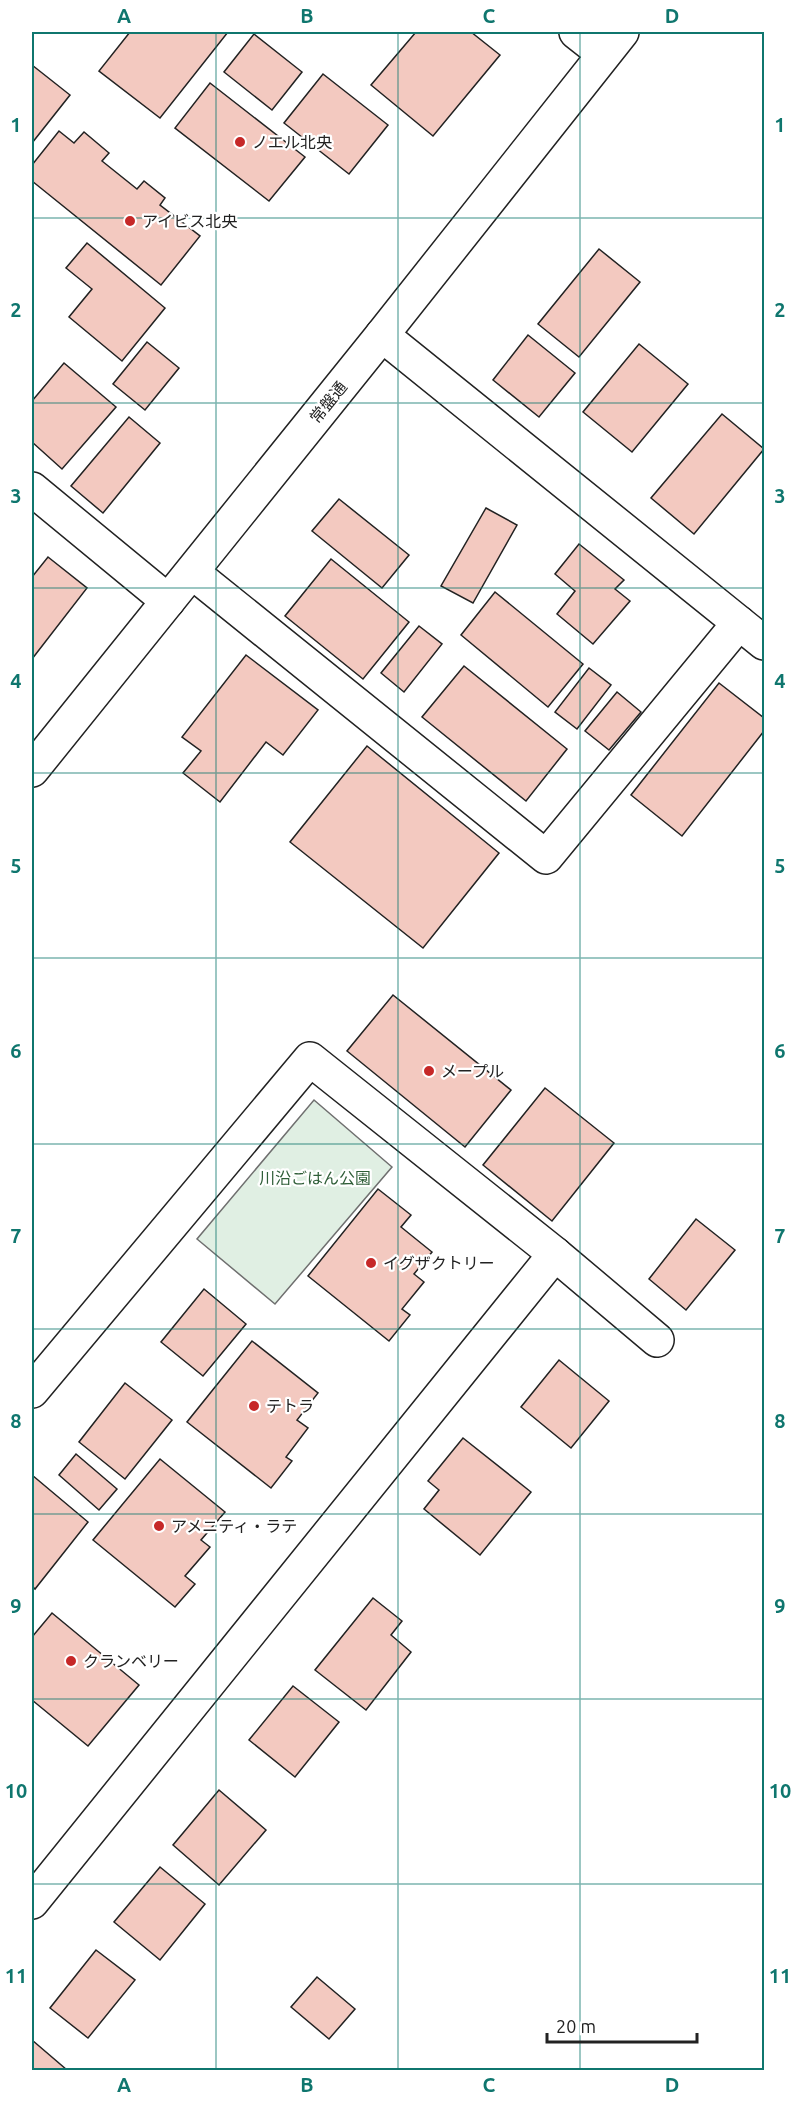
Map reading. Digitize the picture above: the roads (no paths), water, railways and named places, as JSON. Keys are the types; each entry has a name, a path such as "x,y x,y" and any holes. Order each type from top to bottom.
{"street":[{"path":"576,32 613,43"},
{"name":"常盤通","path":"32,770 382,335 613,43"},
{"path":"382,335 765,643"},
{"path":"32,489 168,601"},
{"path":"192,572 546,857 739,623"},
{"path":"32,1391 310,1059 555,1254 657,1340"},
{"path":"32,1902 555,1254"}],"place":[{"name":"ノエル北央","path":"240,142"},
{"name":"アイビス北央","path":"130,221"},
{"name":"メープル","path":"429,1071"},
{"name":"イグザクトリー","path":"371,1263"},
{"name":"テトラ","path":"254,1406"},
{"name":"アメニティ・ラテ","path":"159,1526"},
{"name":"クランベリー","path":"71,1661"}],"park label":[{"name":"川沿ごはん公園","path":"315,1178"}]}
